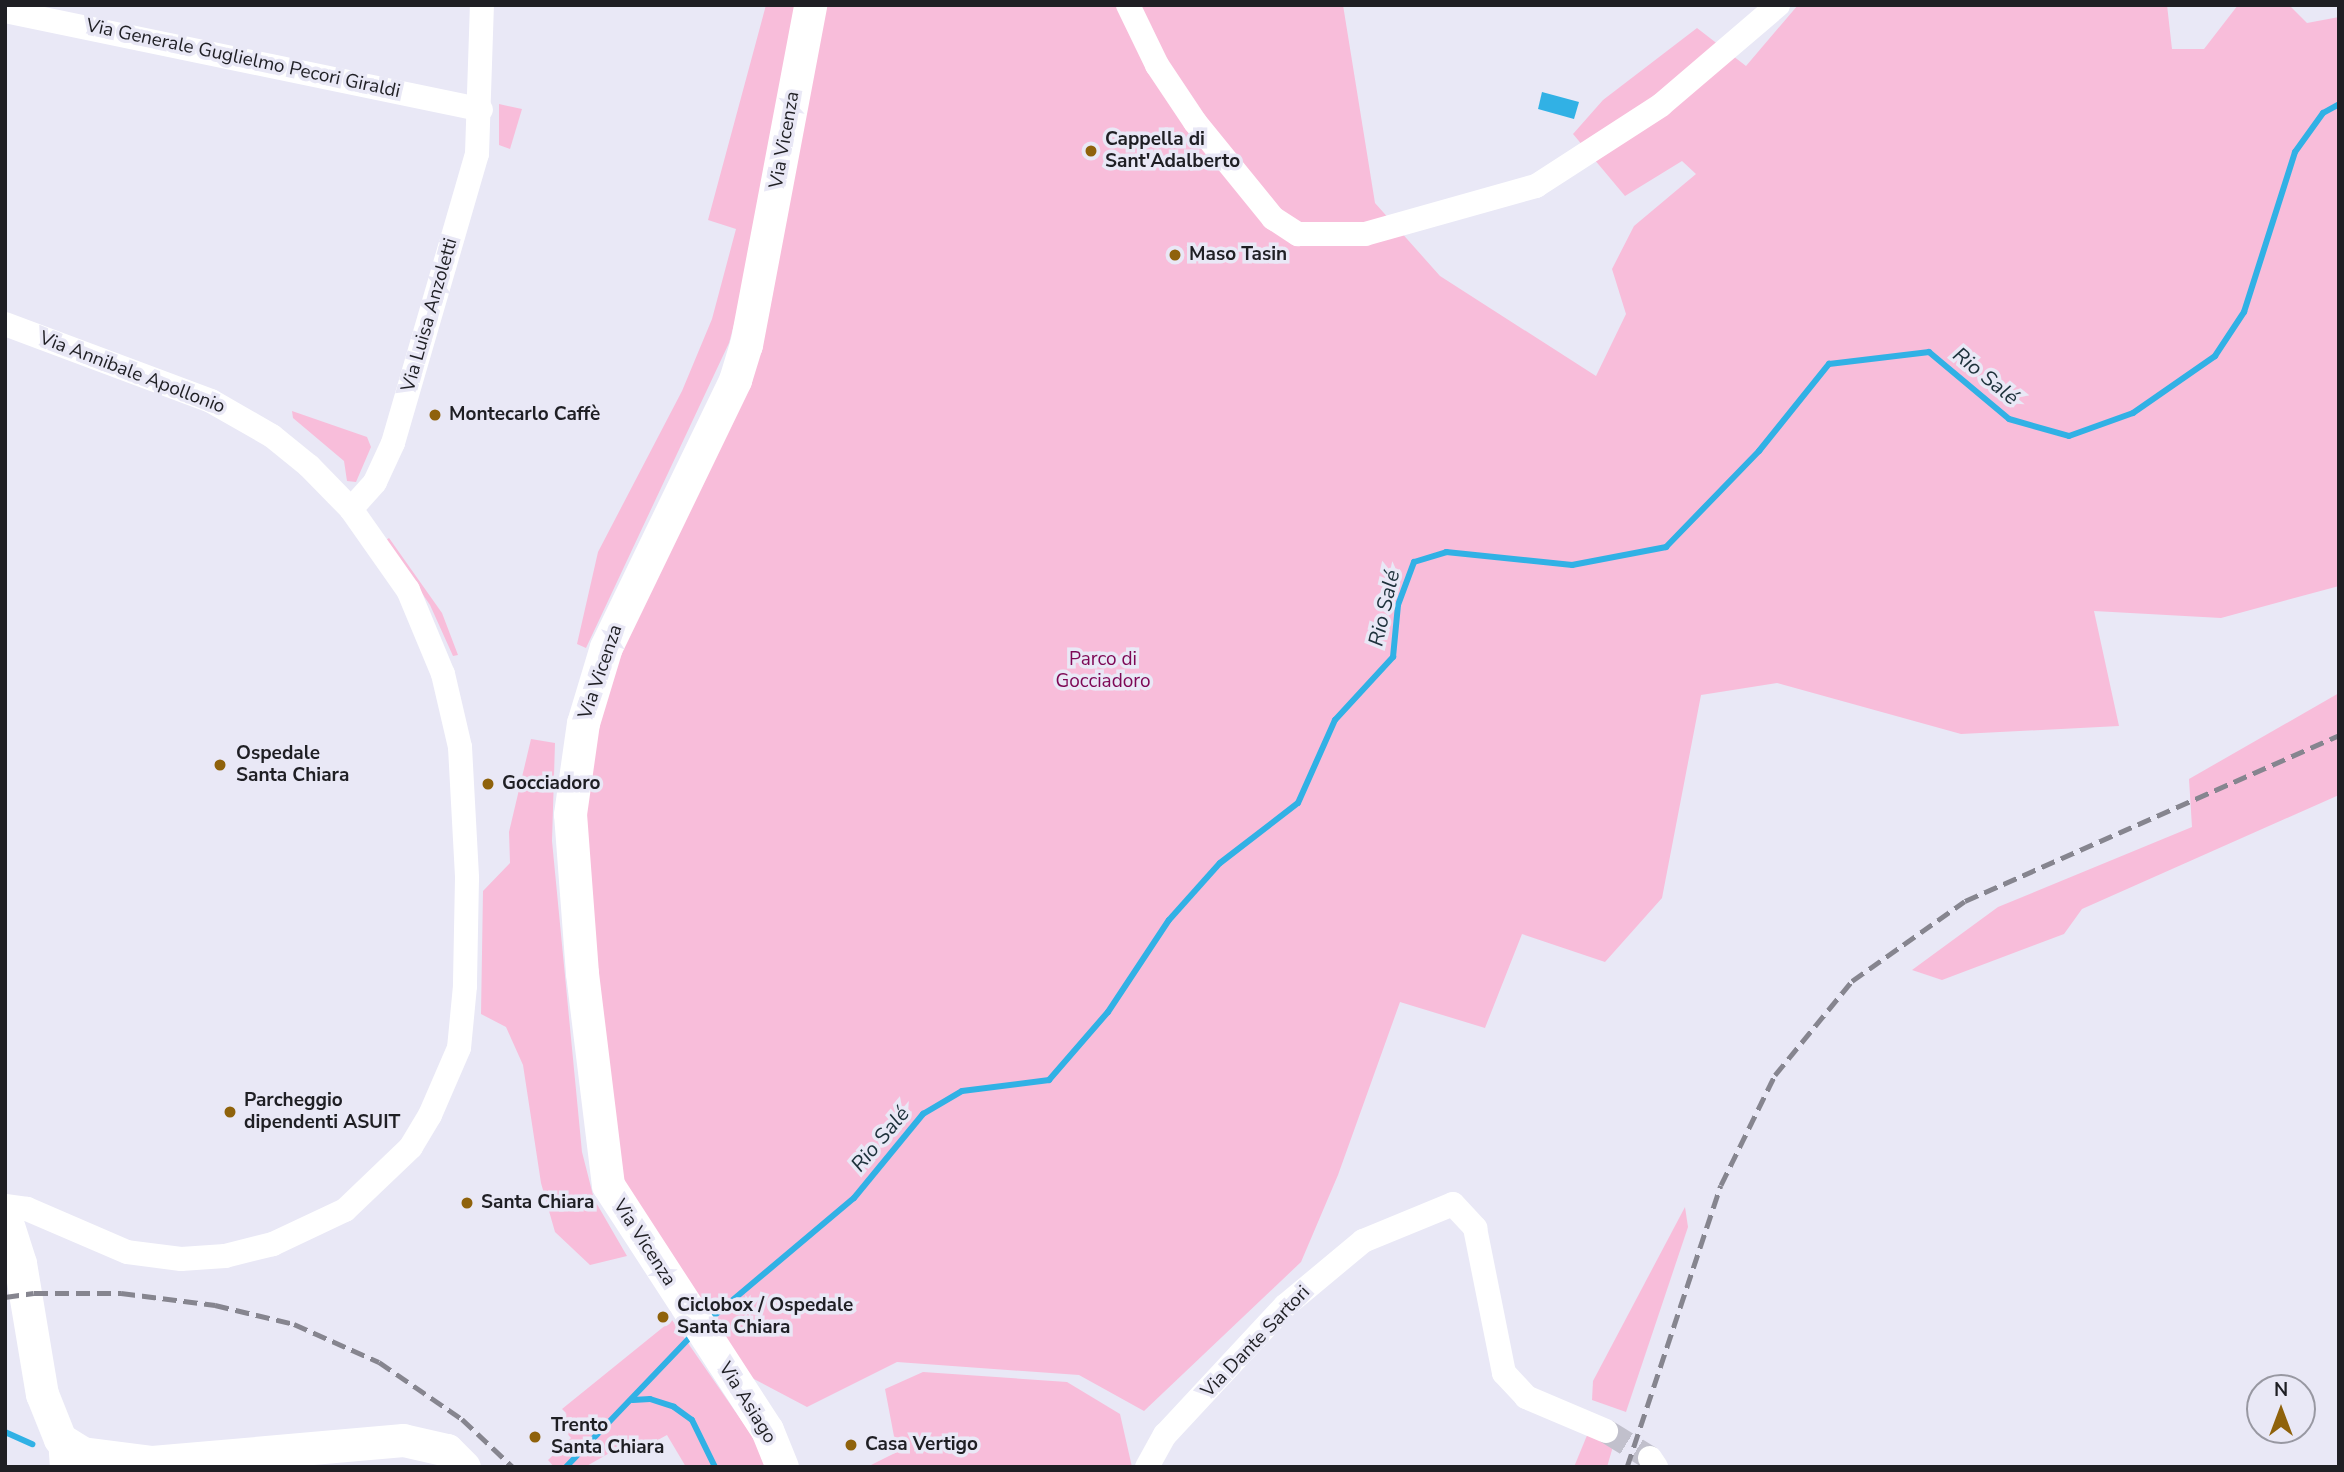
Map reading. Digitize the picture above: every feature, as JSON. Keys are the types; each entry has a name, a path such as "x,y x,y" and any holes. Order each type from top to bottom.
{"main road":[{"name":"Via Vicenza","path":"707,1341 634,1230 608,1185 599,1140 571,864 576,755 606,647 734,380 746,345 810,5"},
{"path":"5,1216 20,1263 42,1394 61,1453 82,1453 126,1462 403,1440 447,1450 464,1467"},
{"path":"5,1303 26,1369 42,1394"},
{"name":"Via Asiago","path":"707,1341 767,1430 782,1467"}],"street":[{"name":"Via Luisa Anzoletti","path":"351,509 375,482 393,443 477,153 481,110 482,5"},
{"path":"1128,5 1157,65 1195,122 1273,218 1298,234 1365,234 1536,186 1661,105 1778,5"},
{"name":"Via Generale Guglielmo Pecori Giraldi","path":"5,11 481,110"},
{"name":"Via Annibale Apollonio","path":"5,324 211,401 272,436 310,466 351,509 408,590 448,693 460,747 466,830 466,986 459,1048 430,1115 391,1170 345,1210 287,1240 225,1256 157,1257 127,1252 27,1209 5,1206"},
{"name":"Via Dante Sartori","path":"1147,1467 1165,1435 1285,1306 1363,1241 1453,1204 1475,1228 1504,1373 1526,1397 1606,1431"}],"green space":[{"path":"766,5 795,5 742,295 729,343 586,648 577,644 598,552 682,391 712,319 736,229 708,220"},
{"name":"Parco di Gocciadoro","path":"824,5 1343,5 1375,203 1440,276 1596,376 1626,314 1612,269 1634,226 1696,174 1682,161 1625,196 1573,134 1603,100 1697,28 1746,66 1798,5 2167,5 2172,49 2204,49 2238,5 2289,5 2307,23 2339,17 2339,586 2221,618 2094,611 2119,726 1961,734 1777,683 1701,695 1662,898 1605,962 1522,934 1485,1028 1400,1002 1338,1175 1301,1262 1144,1411 1079,1375 897,1362 807,1407 752,1378 625,1203 583,891 584,760 618,651 749,383 769,313"},
{"path":"499,104 522,109 510,149 499,145"},
{"path":"292,411 367,437 371,447 356,482 347,481 344,461 293,418"},
{"path":"389,538 442,613 458,655 453,656 430,605 386,540"},
{"path":"2339,693 2339,795 2082,909 2064,934 1942,980 1912,970 1998,907 2192,827 2189,779"},
{"path":"531,739 555,743 552,841 582,1152 594,1199 627,1256 590,1265 555,1232 541,1183 523,1065 506,1027 481,1014 483,891 510,863 509,832"},
{"path":"1685,1207 1688,1227 1626,1412 1592,1400 1593,1381"},
{"path":"672,1320 755,1440 765,1467 686,1467 667,1435 643,1448 620,1447 585,1467 554,1467 548,1460 571,1438 556,1421 566,1413 562,1409"},
{"path":"923,1372 1067,1382 1120,1414 1132,1467 867,1467 897,1452 885,1389"},
{"path":"1588,1433 1614,1443 1607,1467 1574,1467"}],"water":[{"path":"1542,92 1579,102 1574,119 1538,109"}],"waterway":[{"name":"Rio Salé","path":"709,1320 854,1198 923,1114 962,1091 1049,1080 1108,1012 1169,920 1220,863 1298,803 1335,720 1393,657 1398,605 1414,562 1446,552 1572,565 1666,547 1759,451 1829,364 1929,352 2009,419 2069,436 2133,413 2215,356 2244,312 2295,152 2323,113 2339,104"},
{"name":"Rio Salé","path":"566,1467 693,1334"},
{"path":"633,1400 650,1399 674,1407 692,1420 715,1467"},
{"name":"Rio Salé","path":"5,1432 32,1444"}],"tunnel":[{"path":"1606,1431 1650,1458"}],"railway":[{"path":"1627,1467 1721,1185 1775,1075 1852,981 1965,901 2339,735"},
{"path":"5,1297 34,1293 121,1293 215,1305 294,1324 379,1362 462,1419 513,1467"}],"place":[{"name":"Cappella di Sant'Adalberto","path":"1091,151"},
{"name":"Maso Tasin","path":"1175,255"},
{"name":"Montecarlo Caffè","path":"435,415"},
{"name":"Ospedale Santa Chiara","path":"220,765"},
{"name":"Gocciadoro","path":"488,784"},
{"name":"Parcheggio dipendenti ASUIT","path":"230,1112"},
{"name":"Santa Chiara","path":"467,1203"},
{"name":"Ciclobox / Ospedale Santa Chiara","path":"663,1317"},
{"name":"Trento Santa Chiara","path":"535,1437"},
{"name":"Casa Vertigo","path":"851,1445"}]}
